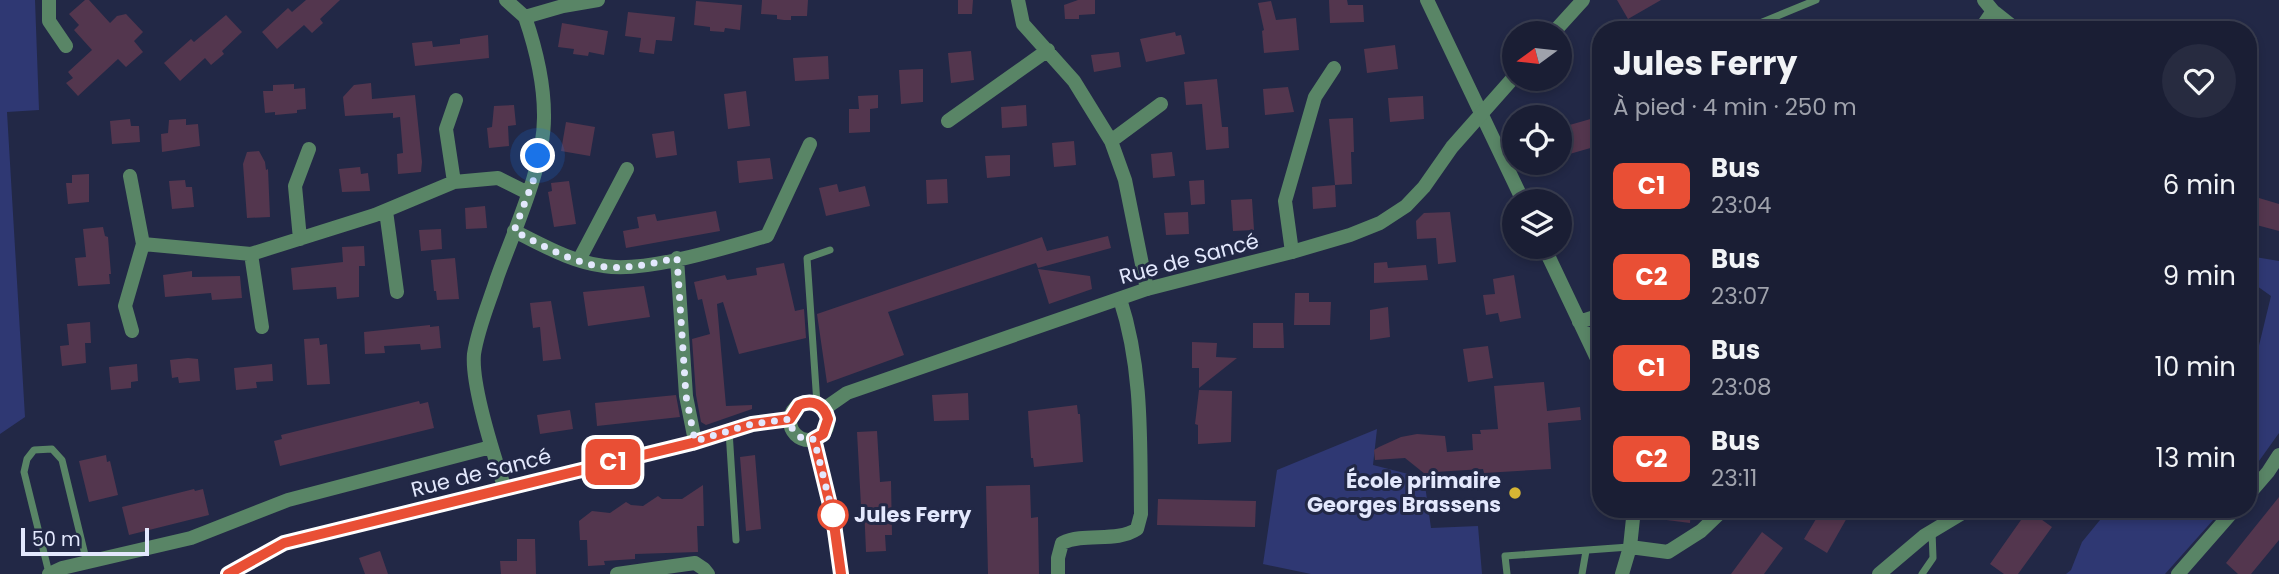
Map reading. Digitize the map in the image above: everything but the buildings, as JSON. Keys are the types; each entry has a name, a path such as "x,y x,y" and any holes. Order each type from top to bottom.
{"street":[{"path":"49,0 49,21 66,46"},
{"path":"505,489 491,447 474,356 480,331 535,176 545,117 536,50 525,17 506,0"},
{"path":"525,17 598,0"},
{"path":"1018,0 1023,24 1073,81 1111,141 1125,180 1147,289"},
{"path":"1427,0 1518,189"},
{"path":"1564,21 1583,0"},
{"path":"1988,6 2006,21"},
{"path":"948,121 1048,50"},
{"path":"1292,252 1285,201 1315,97 1334,68"},
{"name":"Rue de Sancé","path":"820,406 847,393 1147,289 1292,252 1380,223 1406,205 1424,187 1480,114 1502,90"},
{"path":"454,182 446,129 456,100"},
{"path":"1111,141 1161,104"},
{"path":"514,231 568,257 605,267 642,266 767,236 810,144"},
{"path":"300,239 295,187 309,149"},
{"path":"579,260 627,169"},
{"path":"130,176 143,244 125,306 132,331"},
{"path":"143,244 251,254 386,211 454,182 498,178 528,193"},
{"path":"386,211 397,292"},
{"path":"251,254 262,327"},
{"path":"677,258 686,396 695,441"},
{"path":"1550,259 1592,349"},
{"path":"1058,574 1062,543 1075,537 1128,535 1137,529 1142,514 1137,370 1120,299"},
{"path":"1579,322 1592,318"},
{"path":"811,402 820,406 828,419 826,429 814,439 798,436 791,427 790,419 799,405 811,402"},
{"name":"Rue de Sancé","path":"228,574 284,543 695,441 752,424 790,419"},
{"path":"814,439 833,517 841,574"},
{"path":"49,574 191,538 288,500 491,447"},
{"path":"2257,485 2279,455"},
{"path":"1622,574 1630,547 1633,518"},
{"path":"1630,547 1668,552 1701,531 1715,518"},
{"path":"1879,574 1945,518"},
{"path":"2178,574 2227,518"},
{"path":"617,574 695,563 708,574"}],"lane":[{"path":"1765,21 1816,0"},
{"path":"820,406 807,258 830,250"},
{"path":"729,432 736,540"},
{"path":"49,574 24,472 27,458 34,450 51,449 62,460 88,563"},
{"path":"1922,574 1933,558 1933,531"},
{"path":"1507,574 1505,556 1630,547"},
{"path":"1582,574 1586,551"}],"shaded area":[{"path":"0,0 35,0 39,110 7,112 25,417 0,434"},
{"path":"2257,257 2279,261 2279,433 2257,464 2257,354 2271,296 2257,286"},
{"path":"1377,429 1373,465 1424,478 1431,528 1478,526 1482,574 1311,574 1263,564 1277,470"},
{"path":"2102,518 2215,518 2165,574 2066,574 2071,570 2082,542"}],"bus line":[{"name":"C1","path":"228,574 284,543 692,443 752,424 790,419 794,409 804,402 821,406 828,419 823,434 814,439 833,517 841,574"}],"place":[{"name":"École primaire Georges Brassens","path":"1515,493"},
{"name":"Jules Ferry","path":"833,515"}],"route":[{"path":"538,156 535,176 514,231 568,257 605,267 642,266 677,258 686,396 695,441 752,424 790,419 791,427 798,436 814,439 833,515"}]}
